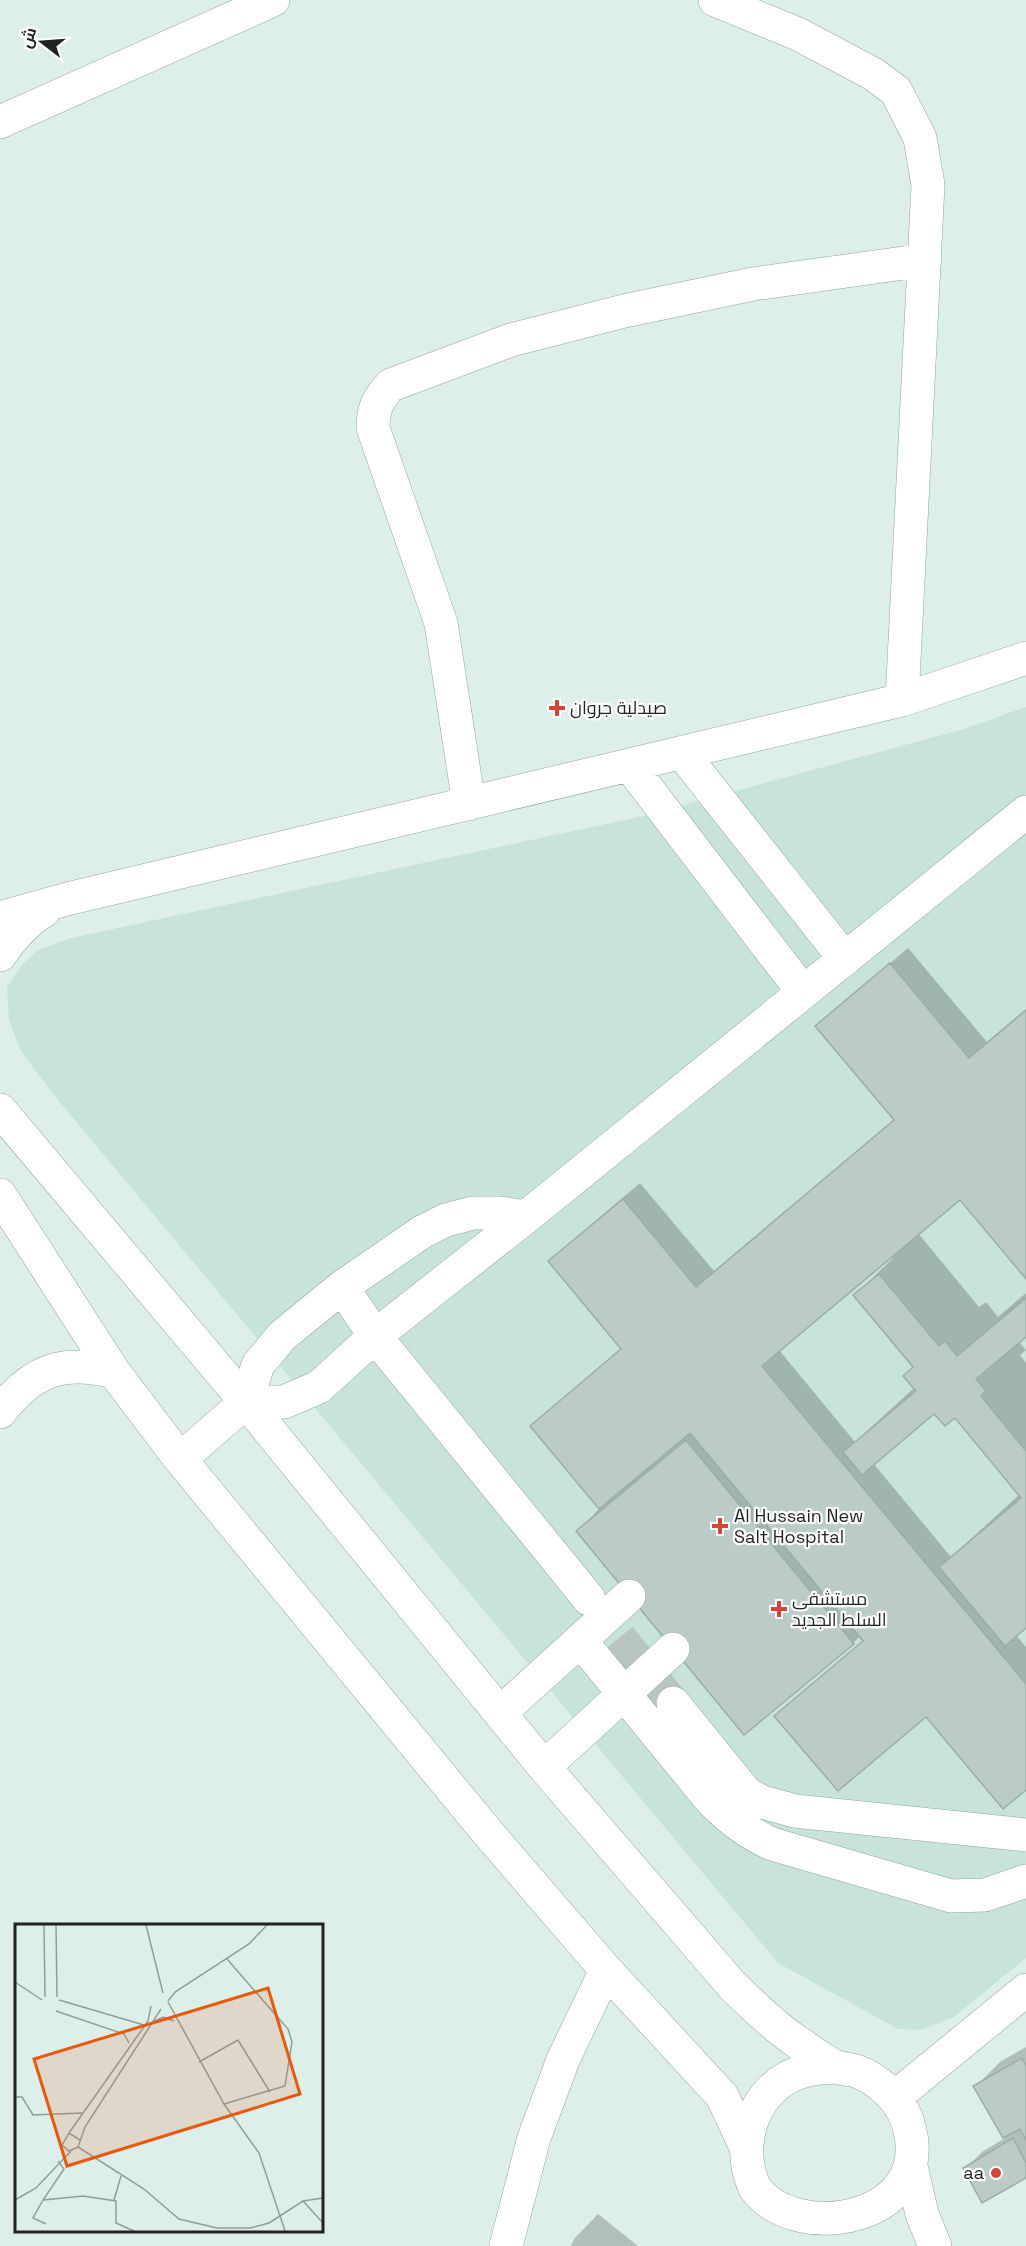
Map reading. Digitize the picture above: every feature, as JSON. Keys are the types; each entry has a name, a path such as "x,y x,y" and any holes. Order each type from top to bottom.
{"street":[{"path":"0,122 273,0"},
{"path":"715,0 798,34 873,74 896,91 920,138 928,185 902,700"},
{"path":"469,804 441,623 374,428 373,414 378,399 391,385 511,340 624,311 753,284 925,260"},
{"path":"1,917 67,899 902,700 1026,658"},
{"path":"682,753 845,959"},
{"path":"630,766 803,992"},
{"path":"246,1402 266,1404 303,1396 319,1387 375,1336 1025,815"},
{"path":"0,955 9,940 35,916 67,899"},
{"path":"0,1110 246,1402 543,1767 732,1985 789,2036 835,2067"},
{"path":"0,1195 114,1372 180,1459 488,1833 606,1970 722,2096 745,2145 747,2173 759,2198 779,2219 804,2231 844,2238 883,2214 901,2192 911,2166"},
{"path":"180,1459 246,1402 258,1365 269,1350 342,1287 422,1232 446,1220 500,1212 526,1217"},
{"path":"342,1287 375,1336 590,1599"},
{"path":"0,1412 17,1391 38,1376 54,1370 88,1365 114,1372"},
{"path":"500,1713 629,1596"},
{"path":"580,1640 710,1799 727,1817 752,1835 772,1844 951,1896 985,1895 1026,1881"},
{"path":"543,1767 673,1649"},
{"path":"673,1702 747,1794 762,1802 795,1811 1026,1835"},
{"path":"506,2246 534,2138 563,2060 606,1970"},
{"path":"894,2098 1026,1990"},
{"path":"745,2145 754,2113 774,2087 802,2071 835,2067 857,2072 878,2082 894,2098 906,2119 912,2142 911,2166 922,2214 934,2246"}],"shaded area":[{"name":"Al Hussain New Salt Hospital","path":"1026,707 1026,1958 954,2017 921,2030 898,2029 778,1963 53,1094 20,1050 9,1020 7,988 21,966 38,950 71,938 639,817 964,729"}],"building":[{"name":"مستشفى السلط الجديد","path":"890,963 969,1058 1026,1010 1026,1279 960,1200 762,1366 1026,1684 1026,1790 1003,1809 926,1717 838,1791 774,1716 863,1641 690,1433 599,1509 530,1426 621,1349 548,1261 623,1199 696,1287 894,1120 815,1026"},
{"path":"879,1274 939,1346 945,1341 957,1356 1026,1298 1026,1337 976,1379 986,1391 981,1396 1026,1451 1026,1628 1005,1646 939,1567 1021,1498 955,1418 945,1426 934,1414 862,1475 843,1452 916,1391 903,1376 913,1367 853,1295"},
{"path":"686,1440 854,1644 744,1735 576,1531"},
{"path":"1022,2058 1026,2066 1026,2140 1020,2129 1003,2138 973,2086"},
{"name":"aa","path":"1013,2138 1026,2163 1026,2178 982,2203 963,2168"}],"tunnel":[{"path":"589,1599 673,1703"}],"place":[{"name":"صيدلية جروان","path":"557,708"},
{"name":"Al Hussain New Salt Hospital","path":"720,1526"},
{"name":"مستشفى السلط الجديد","path":"779,1609"},
{"name":"aa","path":"996,2173"}]}
